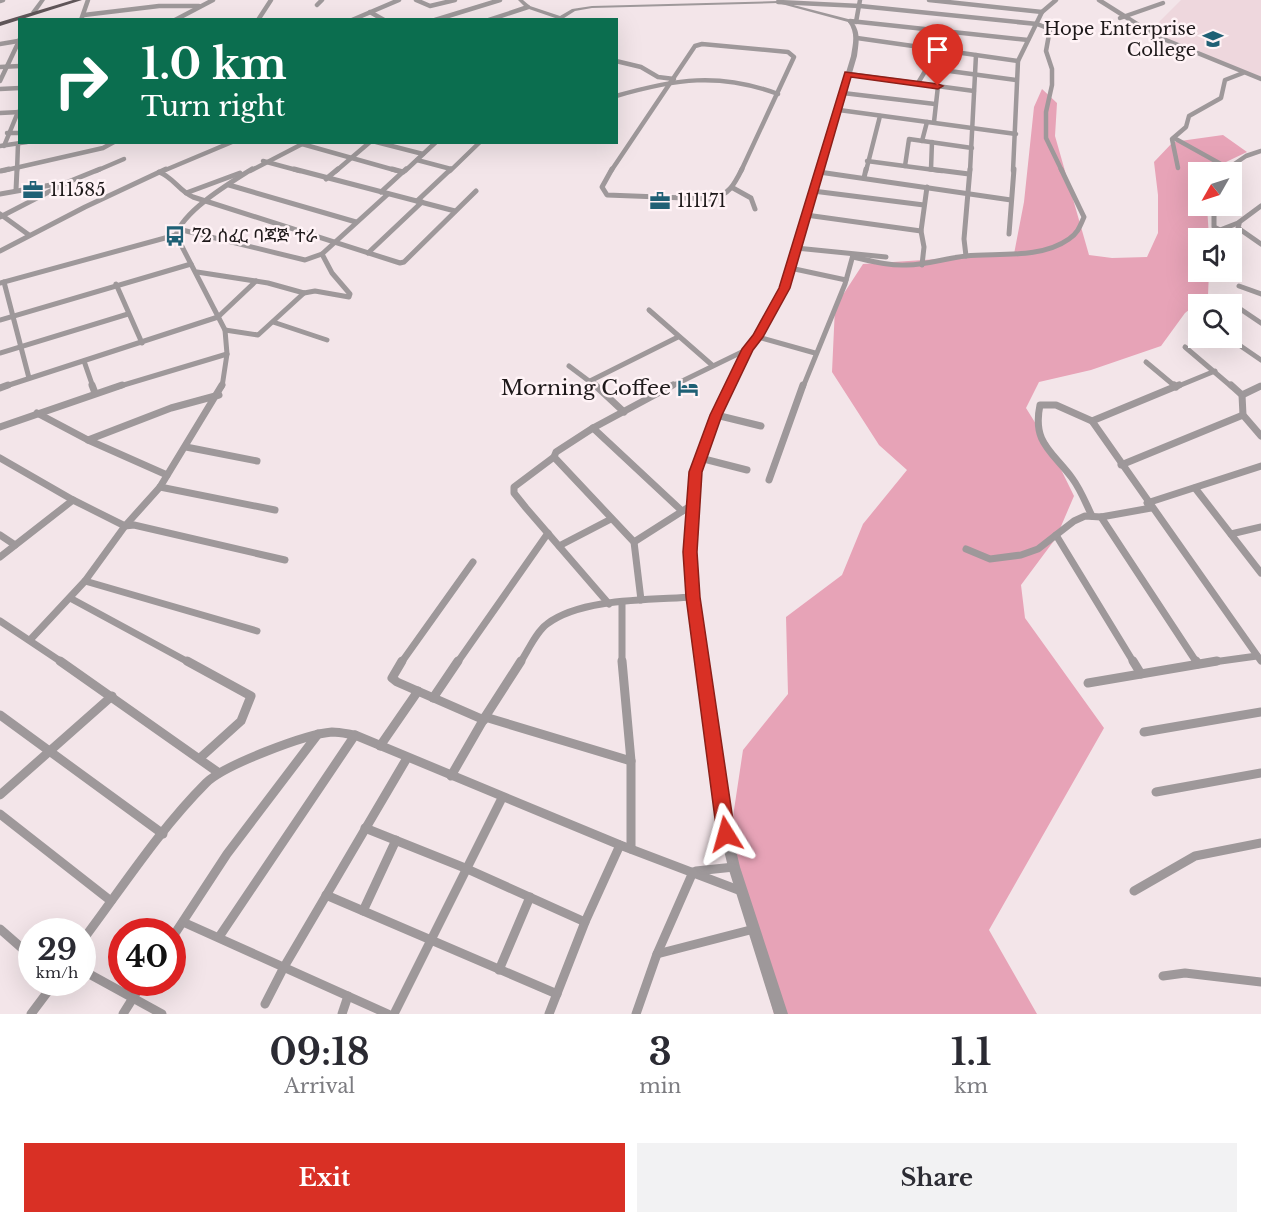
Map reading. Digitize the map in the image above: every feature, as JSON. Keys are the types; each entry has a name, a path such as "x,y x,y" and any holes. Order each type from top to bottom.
{"main road":[{"path":"0,22 68,0"},
{"path":"36,10 80,0"}],"street":[{"path":"31,18 43,0"},
{"path":"82,18 88,0"},
{"path":"178,18 213,0"},
{"path":"262,18 271,0"},
{"path":"316,5 322,0"},
{"path":"356,18 399,0"},
{"path":"416,0 430,6 455,0"},
{"path":"442,18 500,0"},
{"path":"520,0 528,7 560,18"},
{"path":"781,1014 734,867 726,834 693,597 690,552 692,505 696,472 716,415 748,349 758,337 785,288 848,74 857,38 853,22 860,6 860,0"},
{"path":"929,0 1042,12"},
{"path":"1009,234 1016,134 1017,61 1042,12 1052,0"},
{"path":"1099,0 1120,18 1170,43 1261,79"},
{"path":"778,2 853,22 1028,40"},
{"path":"564,18 574,10 592,7 778,2 860,6 1037,24 1050,29 1046,51 1053,69 1046,112 1046,138 1084,217 1083,226 1077,236 1028,252 966,256 922,265 898,266 853,255"},
{"path":"950,16 953,3"},
{"path":"1120,18 1163,3"},
{"path":"84,15 159,6 199,6"},
{"path":"495,18 528,7"},
{"path":"370,12 380,18"},
{"path":"983,35 986,19"},
{"path":"857,38 1017,61"},
{"path":"0,44 18,40"},
{"path":"0,81 18,42"},
{"path":"697,45 788,52 794,57 733,188 711,199 614,197 603,192 602,187 605,180 674,80 697,45"},
{"path":"966,256 963,239 972,148 976,55"},
{"path":"618,61 641,67 658,78 674,80"},
{"path":"0,68 18,66"},
{"path":"918,83 927,68 1016,80"},
{"path":"1178,168 1171,140 1186,127 1189,116 1221,98 1223,83 1226,80 1243,73"},
{"path":"848,74 974,91"},
{"path":"618,95 674,80 696,78 730,79 778,94"},
{"path":"934,122 938,86"},
{"path":"0,89 18,88"},
{"path":"843,93 935,104"},
{"path":"838,111 1016,134"},
{"path":"0,113 18,112"},
{"path":"2,146 18,114"},
{"path":"864,178 880,116"},
{"path":"922,141 927,122"},
{"path":"8,133 18,133"},
{"path":"1174,138 1217,162"},
{"path":"905,166 908,140 972,148"},
{"path":"931,169 932,142"},
{"path":"2,146 18,144 16,190"},
{"path":"0,171 103,148 110,144"},
{"path":"0,250 85,206 226,144"},
{"path":"177,232 189,214 251,169 302,144"},
{"path":"307,144 351,159 403,172"},
{"path":"326,179 368,144"},
{"path":"384,144 423,154"},
{"path":"381,192 434,144"},
{"path":"368,252 478,144"},
{"path":"1237,162 1261,151"},
{"path":"29,235 1,216 68,182 124,159"},
{"path":"417,160 451,169"},
{"path":"867,160 969,174"},
{"path":"263,162 455,211"},
{"path":"186,193 251,169"},
{"path":"159,172 163,172 177,188 207,201 396,262 404,262 476,191"},
{"path":"819,172 1011,200"},
{"path":"0,194 68,182"},
{"path":"229,185 356,222"},
{"path":"922,265 924,247 921,231 927,187"},
{"path":"733,188 751,198 755,209"},
{"path":"813,191 924,205"},
{"path":"29,378 2,283 177,232 296,260 305,260 322,254 388,194"},
{"path":"1212,216 1216,229 1239,224 1252,210 1261,206"},
{"path":"806,215 921,231"},
{"path":"1239,224 1238,228 1261,244"},
{"path":"30,640 86,581 125,526 160,487 219,395 227,354 225,330 177,232"},
{"path":"796,248 886,257"},
{"path":"197,272 256,281 304,292 323,292 344,298 350,294 332,273 322,254"},
{"path":"769,480 814,353 846,280 853,255"},
{"path":"0,320 116,284 191,264"},
{"path":"790,268 846,280"},
{"path":"0,388 218,317 256,281"},
{"path":"116,284 142,343"},
{"path":"1239,286 1261,294"},
{"path":"225,330 255,336 262,333 304,292"},
{"path":"648,309 712,365"},
{"path":"1242,310 1261,323"},
{"path":"0,353 128,314"},
{"path":"273,322 327,340"},
{"path":"590,381 678,337"},
{"path":"758,337 814,353"},
{"path":"1185,347 1242,395 1244,415 1261,436"},
{"path":"1242,347 1261,360"},
{"path":"609,604 514,493 514,487 554,457 556,452 593,428 712,365 748,349"},
{"path":"0,427 95,393 227,354"},
{"path":"84,362 95,393"},
{"path":"1146,363 1176,387"},
{"path":"569,366 590,381 624,412"},
{"path":"1092,421 1215,371"},
{"path":"1242,395 1261,386"},
{"path":"88,440 171,408 219,395"},
{"path":"1092,516 1073,479 1044,447 1037,433 1035,420 1040,405 1049,404 1092,421 1120,465 1259,659"},
{"path":"37,413 88,440 167,475"},
{"path":"716,415 761,426"},
{"path":"1120,465 1244,415"},
{"path":"593,428 682,511"},
{"path":"186,447 257,461"},
{"path":"554,457 634,542 641,600"},
{"path":"0,458 73,500 125,526 134,525 285,560"},
{"path":"700,458 747,470"},
{"path":"966,549 990,559 1038,549 1074,521 1149,505 1261,466"},
{"path":"160,487 275,510"},
{"path":"1195,489 1261,573"},
{"path":"0,557 73,500"},
{"path":"634,542 692,505"},
{"path":"1101,517 1198,664"},
{"path":"559,546 611,519"},
{"path":"1231,534 1261,527"},
{"path":"433,698 548,533"},
{"path":"0,534 15,544"},
{"path":"1056,535 1140,674"},
{"path":"473,562 392,678 485,719 631,761"},
{"path":"86,581 257,632"},
{"path":"451,776 545,625 561,617 609,604 693,597"},
{"path":"70,598 251,696 241,721 200,759"},
{"path":"622,602 622,678 631,761 631,849"},
{"path":"1,624 30,640 112,696 219,773"},
{"path":"1088,683 1198,664 1259,659"},
{"path":"380,746 418,691"},
{"path":"0,795 112,696"},
{"path":"1144,732 1261,712"},
{"path":"0,715 163,834"},
{"path":"96,922 163,834 207,782 219,773 297,740 333,732 355,735 620,846 742,892"},
{"path":"186,918 227,854 318,734"},
{"path":"219,937 355,735"},
{"path":"265,1004 284,967 406,758"},
{"path":"1156,792 1261,773"},
{"path":"394,1014 502,798"},
{"path":"0,814 111,901"},
{"path":"365,828 465,868 585,922"},
{"path":"363,911 396,840"},
{"path":"1134,891 1195,856 1261,843"},
{"path":"549,1014 585,922 620,846"},
{"path":"693,872 734,867"},
{"path":"636,1014 657,954 693,872"},
{"path":"326,895 557,994"},
{"path":"499,970 530,897"},
{"path":"186,923 388,1014"},
{"path":"0,929 18,945"},
{"path":"657,954 754,929"},
{"path":"1163,976 1185,973 1261,982"},
{"path":"96,977 162,1014"},
{"path":"31,1014 44,996"},
{"path":"342,1014 348,996"},
{"path":"123,1014 134,997"}],"shaded area":[{"name":"Hope Enterprise College","path":"1181,0 1261,0 1261,77 1149,32"},
{"path":"1042,89 1057,103 1055,136 1089,255 1112,258 1147,257 1158,233 1158,195 1154,162 1173,142 1223,135 1247,152 1226,162 1188,162 1188,216 1208,216 1208,228 1188,228 1188,282 1209,282 1208,294 1188,294 1188,311 1161,346 1091,370 1039,382 1026,408 1049,445 1074,496 1056,538 1021,585 1025,618 1104,728 989,930 1037,1014 774,1014 728,850 743,750 788,694 786,617 842,575 863,524 907,470 879,445 832,372 835,307 863,264 1014,254 1024,202 1034,107"}],"place":[{"name":"Hope Enterprise College","path":"1213,39"},
{"name":"111585","path":"33,190"},
{"name":"111171","path":"660,201"},
{"name":"72 ሰፈር ባጃጅ ተራ","path":"175,236"},
{"name":"Morning Coffee","path":"688,388"}],"route":[{"path":"726,834 693,597 690,552 696,472 716,415 748,349 758,337 785,288 848,74 938,86"}]}
